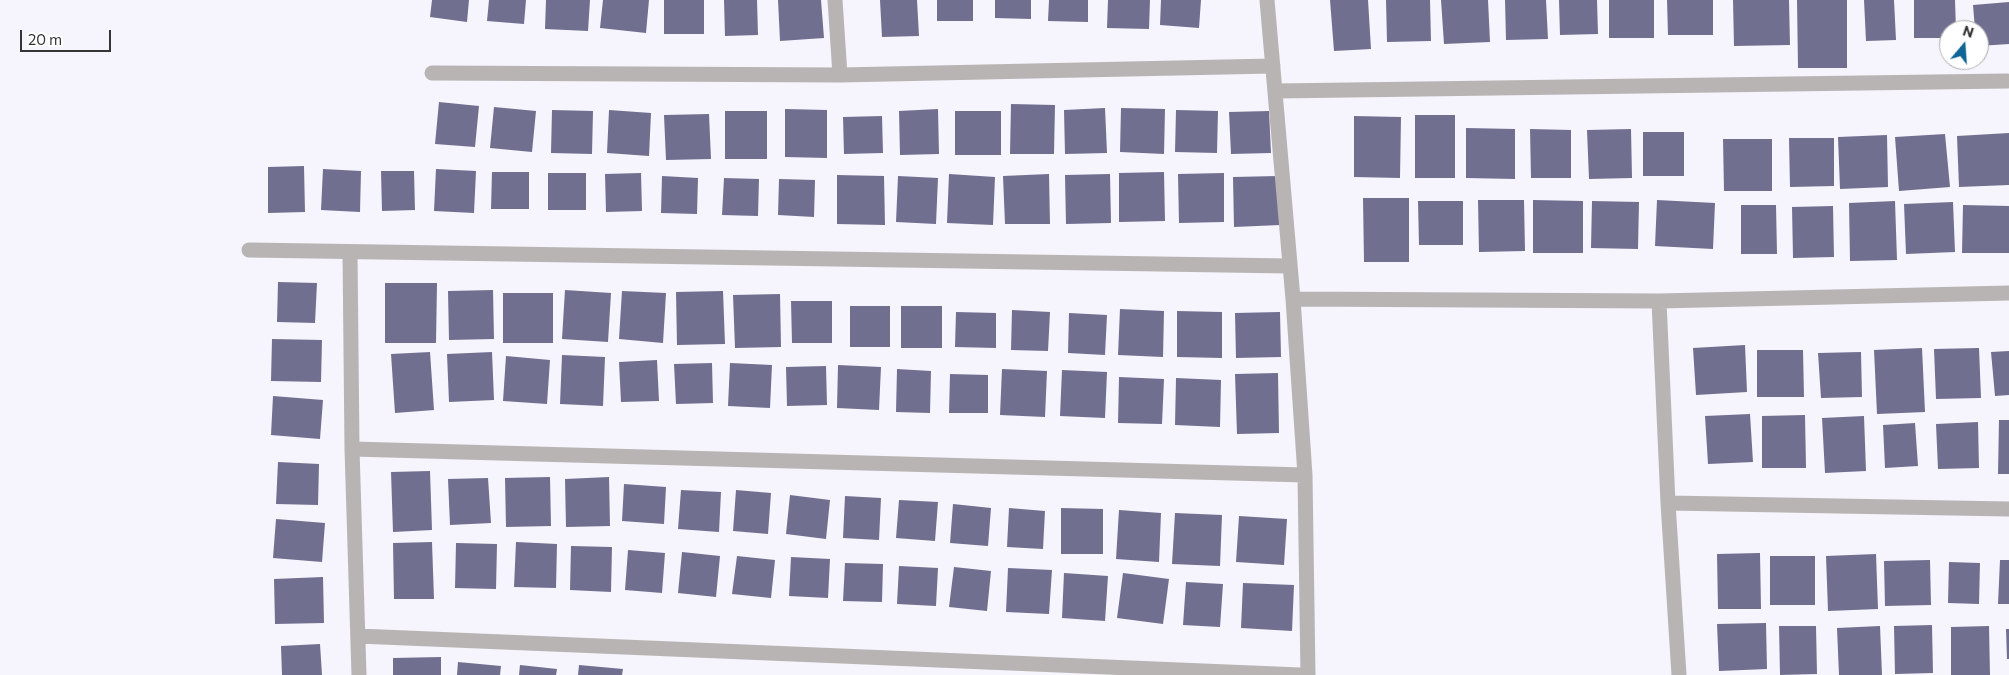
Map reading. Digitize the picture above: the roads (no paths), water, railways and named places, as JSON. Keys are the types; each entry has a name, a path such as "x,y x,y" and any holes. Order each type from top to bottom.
{"street":[{"path":"835,0 840,75"},
{"path":"1267,0 1293,299 1305,476 1308,675"},
{"path":"432,73 840,75 1273,66"},
{"path":"1276,91 2007,81"},
{"path":"249,250 1289,266"},
{"path":"350,252 352,449 359,675"},
{"path":"1293,299 1659,301 2009,293"},
{"path":"1659,301 1668,503 1679,675"},
{"path":"352,449 1305,476"},
{"path":"1668,503 2009,509"},
{"path":"358,636 1300,675"}]}
